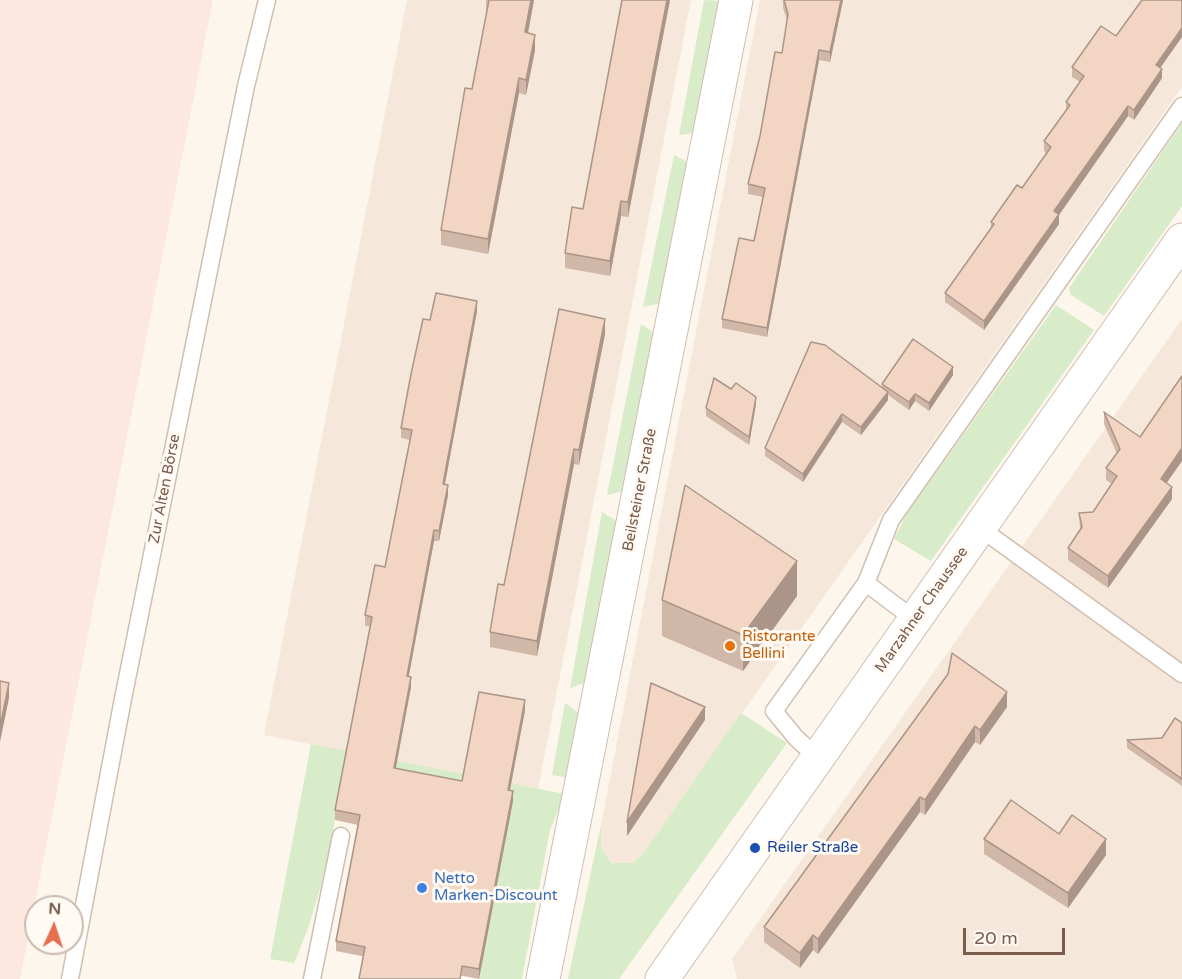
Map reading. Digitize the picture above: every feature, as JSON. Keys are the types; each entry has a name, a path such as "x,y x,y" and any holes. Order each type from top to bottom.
{"street":[{"name":"Beilsteiner Straße","path":"543,979 736,0"},
{"name":"Marzahner Chaussee","path":"668,977 818,758 1182,240"}],"lane":[{"name":"Zur Alten Börse","path":"70,979 124,692 246,86 267,0"},
{"path":"818,758 796,738 774,711 866,583 891,520 1182,106"},
{"path":"980,528 1182,674"},
{"path":"866,583 915,620"},
{"path":"312,979 341,836"}],"shaded area":[{"path":"0,0 213,0 37,895 24,895 25,955 20,979 0,979"},
{"path":"407,0 691,0 538,789 264,735"},
{"path":"760,0 1182,0 1182,87 643,854 633,863 613,863 601,848 601,825"},
{"path":"1182,319 1182,979 737,979 732,959"}],"green space":[{"path":"704,0 719,1 695,133 679,135"},
{"path":"1182,123 1182,206 1104,316 1071,295 1069,288"},
{"path":"674,155 689,163 661,303 643,307"},
{"path":"1056,305 1094,330 931,561 894,539 908,512"},
{"path":"641,324 656,334 625,491 607,495"},
{"path":"602,512 618,522 587,682 570,688"},
{"path":"565,703 580,714 568,778 552,775"},
{"path":"741,713 787,743 619,979 568,979 601,825 601,848 612,863 633,863 643,854"},
{"path":"311,744 565,794 550,830 522,979 479,979 513,801 345,770 325,868 304,940 294,963 270,959"}],"building":[{"path":"489,0 531,0 525,32 535,35 526,80 519,78 488,239 441,230 465,88 472,89"},
{"path":"622,0 667,0 628,202 621,201 610,261 565,253 572,207 583,209"},
{"path":"784,0 841,0 830,52 819,50 767,328 722,319 739,238 754,241 765,188 748,184 760,136 775,52 782,53 788,14"},
{"path":"1142,0 1182,0 1182,28 1156,65 1162,69 1134,110 1128,106 1054,211 1059,214 984,321 945,293 994,224 991,222 1017,185 1022,188 1051,147 1044,141 1070,105 1066,102 1084,76 1072,67 1101,26 1116,36"},
{"path":"436,293 477,301 443,484 448,485 439,531 434,530 407,676 411,677 394,768 462,781 479,692 525,700 508,790 513,791 479,969 462,966 460,979 359,979 365,947 336,941 360,815 335,810 372,617 365,615 375,565 385,567 412,430 401,428 411,374 423,319 430,320"},
{"path":"559,309 605,319 579,450 574,449 537,641 490,632 498,584 504,585"},
{"path":"913,339 953,367 929,403 915,394 909,402 882,384"},
{"path":"811,342 825,345 888,392 861,427 842,414 803,474 765,448"},
{"path":"1182,376 1182,448 1161,479 1172,487 1108,576 1068,548 1082,527 1079,513 1093,512 1117,476 1106,468 1120,449 1104,412 1140,437"},
{"path":"714,378 731,389 736,383 756,397 749,437 706,408"},
{"path":"685,485 797,561 743,635 662,600"},
{"path":"952,653 1007,692 980,730 975,726 925,800 920,797 818,939 813,935 800,953 764,927 948,674"},
{"path":"0,681 9,683 0,727"},
{"path":"651,683 705,707 627,822"},
{"path":"1175,718 1182,723 1182,779 1127,740 1162,738"},
{"path":"1011,800 1059,834 1072,815 1106,839 1068,893 984,839"}],"place":[{"name":"Ristorante Bellini","path":"730,646"},
{"name":"Reiler Straße","path":"755,848"},
{"name":"Netto Marken-Discount","path":"422,888"}]}
